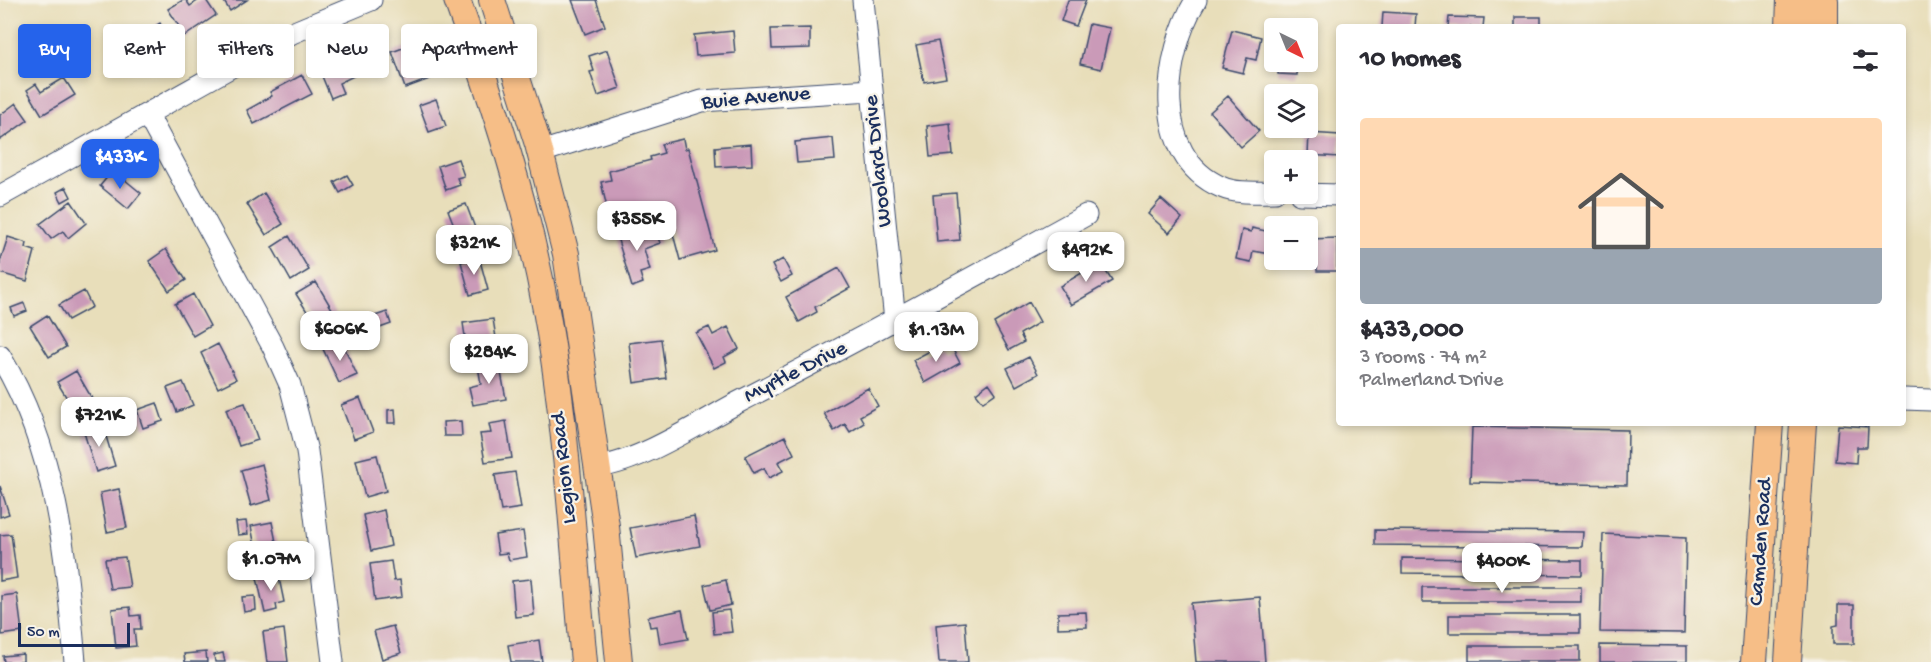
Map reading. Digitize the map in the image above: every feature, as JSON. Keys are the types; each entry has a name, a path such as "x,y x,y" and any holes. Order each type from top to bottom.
{"main road":[{"name":"Legion Road","path":"457,0 514,165 546,309 559,398 584,662"},
{"path":"475,0 508,87 525,102"},
{"name":"Legion Road","path":"492,0 541,152 566,254 597,467 619,662"},
{"path":"1789,24 1791,0 1805,5 1807,24"},
{"path":"1825,0 1825,24"},
{"name":"Camden Road","path":"1754,662 1770,426"},
{"name":"Camden Road","path":"1788,662 1803,426"}],"street":[{"path":"0,196 292,33 371,0"},
{"name":"Woolard Drive","path":"863,0 895,321"},
{"path":"1196,0 1180,34 1170,81 1172,121 1179,145 1189,162 1218,186 1231,191 1264,192"},
{"name":"Buie Avenue","path":"541,152 702,101 872,90"},
{"path":"147,114 273,347 290,385 307,451 333,662"},
{"path":"1318,194 1336,195"},
{"name":"Myrtle Drive","path":"597,467 617,465 895,321 1086,215"},
{"path":"0,356 32,417 54,492 65,553 75,662"},
{"path":"1906,399 1931,400"}],"building":[{"path":"183,0 186,0 190,6 199,0 206,0 216,15 203,24 197,24 197,28 185,36 185,24 177,24 168,9"},
{"path":"223,0 247,0 230,11"},
{"path":"572,0 596,0 605,26 585,34"},
{"path":"1068,0 1086,0 1076,26 1061,21"},
{"path":"1383,12 1416,14 1415,24 1382,24"},
{"path":"1449,17 1484,18 1483,24 1448,24"},
{"path":"1515,17 1541,17 1541,24 1515,24"},
{"path":"1089,24 1110,28 1101,69 1080,64"},
{"path":"810,28 810,48 772,49 771,29"},
{"path":"1232,30 1261,37 1256,60 1247,58 1243,73 1222,68"},
{"path":"733,31 735,53 696,56 694,35"},
{"path":"938,41 946,78 924,82 916,45"},
{"path":"401,49 401,77 392,52"},
{"path":"607,50 620,88 598,96 590,72 594,71 589,56"},
{"path":"1278,72 1297,72 1297,75 1278,74"},
{"path":"302,75 312,94 254,124 247,110 272,96 270,92"},
{"path":"64,78 75,95 42,115 27,90 36,84 41,92"},
{"path":"323,78 349,78 339,83 343,93 331,98"},
{"path":"401,78 432,78 405,88"},
{"path":"1228,96 1259,131 1241,147 1210,112"},
{"path":"436,99 446,126 429,132 419,105"},
{"path":"16,103 28,120 0,140 0,115"},
{"path":"950,123 953,155 930,157 927,126"},
{"path":"1318,134 1336,135 1336,157 1318,156 1318,150 1308,150 1309,138 1318,138"},
{"path":"833,138 835,160 797,163 795,142"},
{"path":"683,139 685,149 688,148 715,250 680,260 665,204 619,216 616,205 607,208 601,182 611,180 609,171 651,160 650,157 664,153 661,144"},
{"path":"751,144 752,165 716,167 715,147"},
{"path":"458,159 464,176 457,178 460,185 446,190 438,166"},
{"path":"113,170 141,193 128,209 100,186"},
{"path":"347,175 353,185 340,193 334,182"},
{"path":"66,187 71,197 62,202 57,192"},
{"path":"264,193 283,224 266,235 247,204"},
{"path":"956,193 960,240 937,242 933,195"},
{"path":"1161,199 1182,218 1169,233 1148,214"},
{"path":"71,201 86,223 68,238 63,231 51,239 40,224"},
{"path":"466,204 478,236 461,243 448,210"},
{"path":"654,226 660,243 644,249 650,270 640,273 643,283 632,287 617,237"},
{"path":"1252,228 1264,231 1264,253 1253,251 1251,262 1236,259 1242,230 1251,232"},
{"path":"289,236 309,270 291,281 272,247"},
{"path":"8,237 27,243 26,248 35,251 27,281 0,273 0,262"},
{"path":"1336,238 1336,271 1317,271 1318,239"},
{"path":"166,249 186,280 169,291 149,261"},
{"path":"479,257 488,290 470,295 461,262"},
{"path":"783,259 792,276 781,282 772,265"},
{"path":"1100,262 1112,281 1071,305 1060,286"},
{"path":"839,268 850,288 815,307 817,312 799,322 786,297"},
{"path":"316,282 335,314 316,326 296,294"},
{"path":"84,291 92,307 68,320 59,305"},
{"path":"193,294 210,326 193,336 175,304"},
{"path":"1029,302 1040,322 1020,334 1024,342 1009,350 994,323"},
{"path":"24,303 27,311 14,316 11,308"},
{"path":"387,312 391,324 377,329 372,317"},
{"path":"47,315 66,347 49,357 30,326"},
{"path":"493,319 496,338 466,343 463,323"},
{"path":"709,327 713,335 728,327 739,349 724,357 726,362 714,368 696,333"},
{"path":"661,339 666,378 634,383 629,343"},
{"path":"341,340 357,375 339,383 323,349"},
{"path":"218,344 236,379 218,388 201,353"},
{"path":"939,346 942,351 951,346 960,363 925,383 913,360"},
{"path":"1029,357 1038,374 1016,386 1007,368"},
{"path":"499,362 506,399 473,405 469,387 481,384 478,366"},
{"path":"76,371 94,402 76,413 57,382"},
{"path":"183,382 193,405 177,412 167,388"},
{"path":"989,383 996,393 983,402 976,393"},
{"path":"868,388 878,406 860,416 864,423 850,432 845,424 834,431 824,413"},
{"path":"360,398 373,432 354,439 341,405"},
{"path":"157,403 163,421 143,428 137,410"},
{"path":"245,403 258,440 239,446 226,409"},
{"path":"395,409 396,423 388,423 388,410"},
{"path":"461,421 462,436 444,436 443,422"},
{"path":"506,421 512,458 485,462 480,434 491,433 489,424"},
{"path":"102,423 115,466 96,472 83,429"},
{"path":"1838,426 1868,427 1867,447 1857,447 1856,463 1835,461"},
{"path":"1472,427 1628,430 1627,485 1470,482"},
{"path":"785,436 794,454 778,462 783,471 769,478 764,468 754,473 745,456"},
{"path":"377,455 386,491 365,497 356,460"},
{"path":"262,464 271,500 251,506 241,470"},
{"path":"515,472 521,508 501,511 495,475"},
{"path":"0,486 9,514 0,517"},
{"path":"119,489 127,528 107,532 100,493"},
{"path":"384,510 391,546 371,551 363,515"},
{"path":"694,516 700,546 636,558 630,528"},
{"path":"246,521 248,534 238,535 236,522"},
{"path":"272,522 279,557 258,562 251,526"},
{"path":"1375,530 1583,532 1582,547 1375,545"},
{"path":"523,531 527,557 509,560 507,553 498,554 495,535"},
{"path":"11,534 17,578 0,581 0,535"},
{"path":"1603,534 1686,538 1684,633 1600,632"},
{"path":"125,557 130,587 110,589 105,559"},
{"path":"1402,558 1582,560 1582,575 1402,573"},
{"path":"391,561 394,581 400,580 402,597 375,601 370,564"},
{"path":"278,573 284,602 276,604 277,610 265,613 257,578"},
{"path":"531,579 534,615 515,617 512,581"},
{"path":"726,580 731,605 710,610 704,585"},
{"path":"1422,587 1581,587 1581,602 1422,602"},
{"path":"17,594 22,632 2,635 2,596"},
{"path":"255,596 256,610 244,612 242,597"},
{"path":"1260,597 1265,662 1196,662 1191,603"},
{"path":"1838,605 1854,605 1854,644 1833,644 1833,626 1838,625"},
{"path":"130,607 131,616 140,615 141,629 134,629 136,646 116,648 112,609"},
{"path":"682,610 688,639 660,644 657,626 650,627 648,617"},
{"path":"729,610 732,632 714,634 712,612"},
{"path":"1086,612 1087,627 1058,628 1058,613"},
{"path":"1449,615 1580,615 1580,633 1449,633"},
{"path":"965,622 968,662 939,662 936,625"},
{"path":"393,626 401,653 382,659 374,631"},
{"path":"284,629 288,662 267,662 263,632"},
{"path":"539,640 542,662 511,662 508,645"},
{"path":"1600,645 1687,646 1687,662 1600,662"},
{"path":"1469,646 1580,646 1580,661 1469,661"},
{"path":"206,652 207,662 185,662 184,654"},
{"path":"223,653 225,662 215,662 214,655"},
{"path":"23,654 23,662 4,662 3,656"}]}
